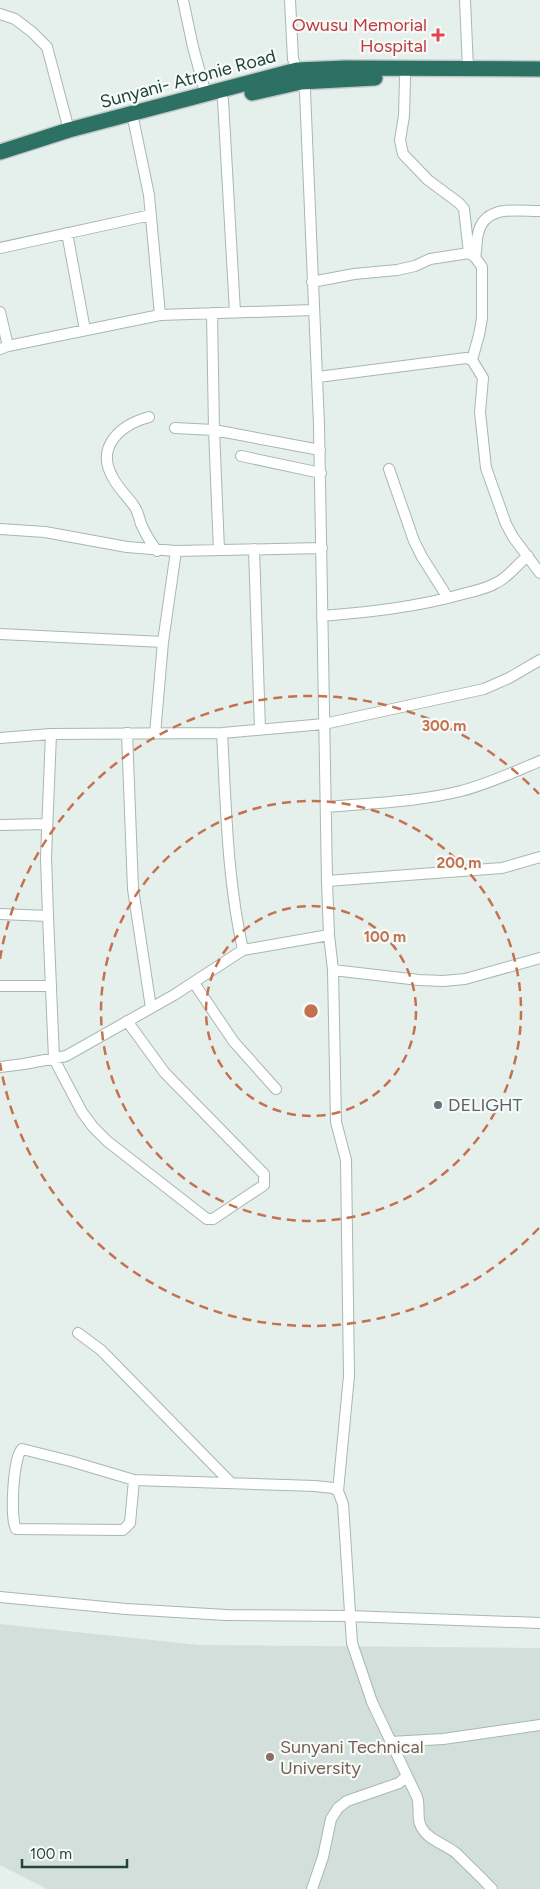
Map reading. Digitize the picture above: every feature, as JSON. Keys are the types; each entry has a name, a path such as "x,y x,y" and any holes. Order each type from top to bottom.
{"highway":[{"name":"Sunyani- Atronie Road","path":"0,152 69,130 206,95 345,68 540,68"},
{"path":"0,163 71,138 223,100 299,76 404,78 540,76"}],"street":[{"path":"182,0 206,95"},
{"path":"290,0 293,59 304,91 313,310 318,377 327,881 329,935 333,970 336,1122 346,1160 349,1376 338,1491 343,1504 349,1616 352,1643 360,1671 390,1742 417,1797 420,1805 420,1824 432,1838 454,1852 492,1889"},
{"path":"465,0 468,69"},
{"path":"0,14 20,23 32,32 46,47 69,130"},
{"path":"404,78 404,116 400,140 403,154 428,180 459,203 464,209 472,255 482,267 480,335 472,360"},
{"path":"223,100 235,312"},
{"path":"134,123 149,195 160,314"},
{"path":"472,255 478,234 485,219 491,213 502,210 540,211"},
{"path":"0,248 150,215"},
{"path":"67,233 85,330"},
{"path":"312,282 354,274 397,270 415,266 430,259 472,255"},
{"path":"0,312 4,347 160,314 313,310"},
{"path":"212,313 219,550"},
{"path":"318,377 466,358 472,360 483,378 480,412 486,468 506,524 513,537 540,574"},
{"path":"149,417 134,421 120,430 107,451 107,464 112,477 135,508 142,525 157,551"},
{"path":"175,428 214,430 320,450"},
{"path":"242,456 321,472"},
{"path":"389,469 414,541 448,598"},
{"path":"0,529 45,532 118,546 157,551 322,548"},
{"path":"254,549 260,729"},
{"path":"155,734 163,642 176,551"},
{"path":"322,616 366,613 424,604 448,598 496,584 528,556"},
{"path":"0,634 163,642"},
{"path":"0,738 51,734 222,732 324,724 484,689 509,678 540,660"},
{"path":"222,732 231,867 236,915 243,950"},
{"path":"128,733 133,889 151,1008"},
{"path":"51,734 46,857 54,1059 82,1112 93,1127 107,1141 207,1219 213,1219 264,1185 264,1174 165,1073 127,1022"},
{"path":"326,807 454,793 491,781 540,761"},
{"path":"0,824 47,824"},
{"path":"327,881 502,868 540,857"},
{"path":"0,914 48,916"},
{"path":"0,1066 24,1064 66,1056 194,983 243,950 329,935"},
{"path":"333,970 443,981 465,978 540,958"},
{"path":"194,983 234,1042 276,1089"},
{"path":"0,986 51,986"},
{"path":"78,1333 101,1350 230,1483"},
{"path":"134,1480 130,1523 123,1530 16,1529 14,1526 16,1471 18,1455 22,1449 134,1480 315,1486 333,1488 338,1491"},
{"path":"0,1597 126,1609 226,1615 349,1616 540,1623"},
{"path":"390,1742 443,1739 540,1725"},
{"path":"312,1889 323,1856 331,1819 338,1808 347,1801 399,1783 408,1776"}],"shaded area":[{"name":"Sunyani Technical University","path":"0,1624 199,1645 540,1648 540,1889 47,1889 0,1865"}],"place":[{"name":"Owusu Memorial Hospital","path":"438,35"},
{"name":"DELIGHT","path":"438,1105"},
{"name":"Sunyani Technical University","path":"270,1757"}]}
